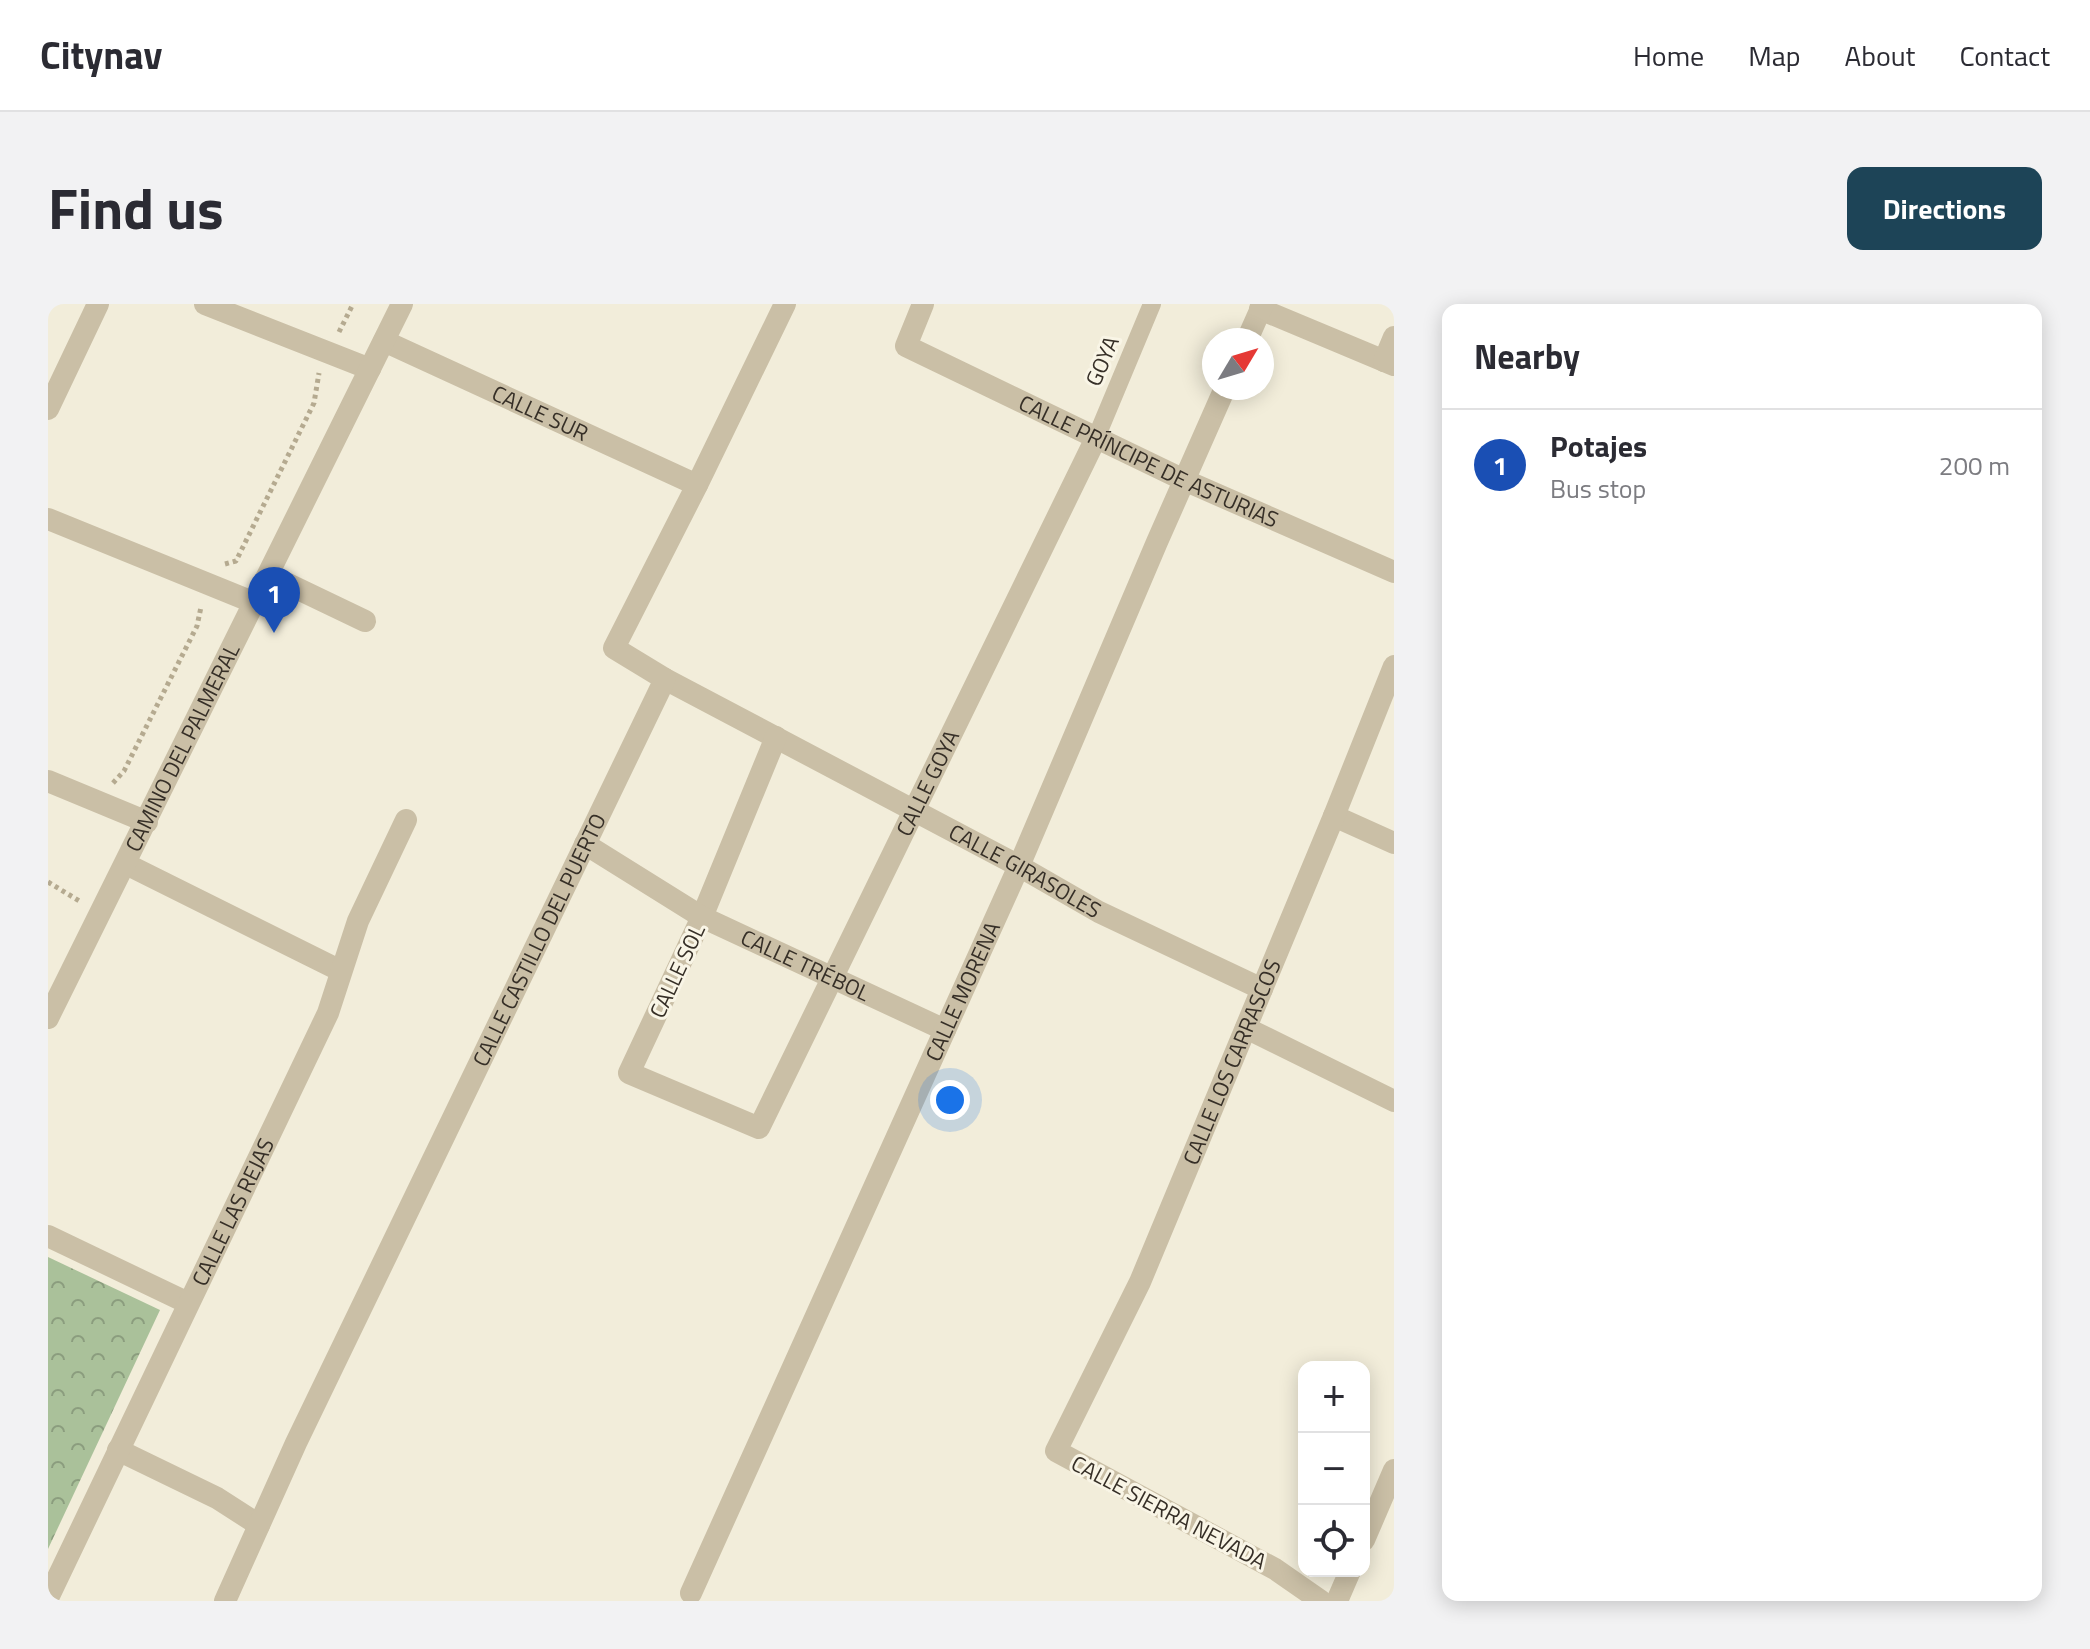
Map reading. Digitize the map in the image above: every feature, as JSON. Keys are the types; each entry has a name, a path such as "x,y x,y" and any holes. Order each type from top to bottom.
{"street":[{"path":"48,409 98,304"},
{"path":"205,304 370,369"},
{"name":"CAMINO DEL PALMERAL","path":"48,1018 402,304"},
{"path":"665,679 614,648 785,304"},
{"name":"CALLE PRÍNCIPE DE ASTURIAS","path":"923,304 906,346 1184,480 1394,572"},
{"name":"GOYA","path":"1096,438 1152,304"},
{"path":"1252,328 1262,307 1389,363 1394,337"},
{"name":"CALLE SUR","path":"384,341 697,485"},
{"name":"CALLE MORENA","path":"691,1593 1019,866 1220,400"},
{"name":"CALLE GOYA","path":"759,1128 1096,438"},
{"path":"48,519 255,603"},
{"path":"269,575 365,621"},
{"name":"CALLE LOS CARRASCOS","path":"1056,1451 1140,1282 1394,666"},
{"name":"CALLE GIRASOLES","path":"665,679 1019,866 1099,912 1262,989"},
{"name":"CALLE CASTILLO DEL PUERTO","path":"225,1601 296,1443 665,679"},
{"name":"CALLE SOL","path":"759,1128 629,1073 702,917 776,737"},
{"path":"48,781 147,822"},
{"path":"1334,816 1394,843"},
{"name":"CALLE LAS REJAS","path":"48,1598 328,1013 358,921 406,820"},
{"name":"CALLE TRÉBOL","path":"585,844 702,917 945,1030"},
{"path":"126,864 341,971"},
{"path":"1246,1028 1394,1101"},
{"path":"48,1236 188,1303"},
{"path":"118,1450 217,1498 259,1525"},
{"name":"CALLE SIERRA NEVADA","path":"1056,1451 1275,1569 1321,1601"},
{"path":"1370,1526 1394,1470"},
{"path":"1337,1601 1347,1577"}],"path":[{"path":"102,803 110,787 124,771 197,626 206,583 215,566 236,561 314,403 317,376 353,304"},
{"path":"48,882 101,914"}],"green space":[{"path":"48,1257 160,1310 48,1549"}],"place":[{"name":"Potajes","path":"274,633"}]}
